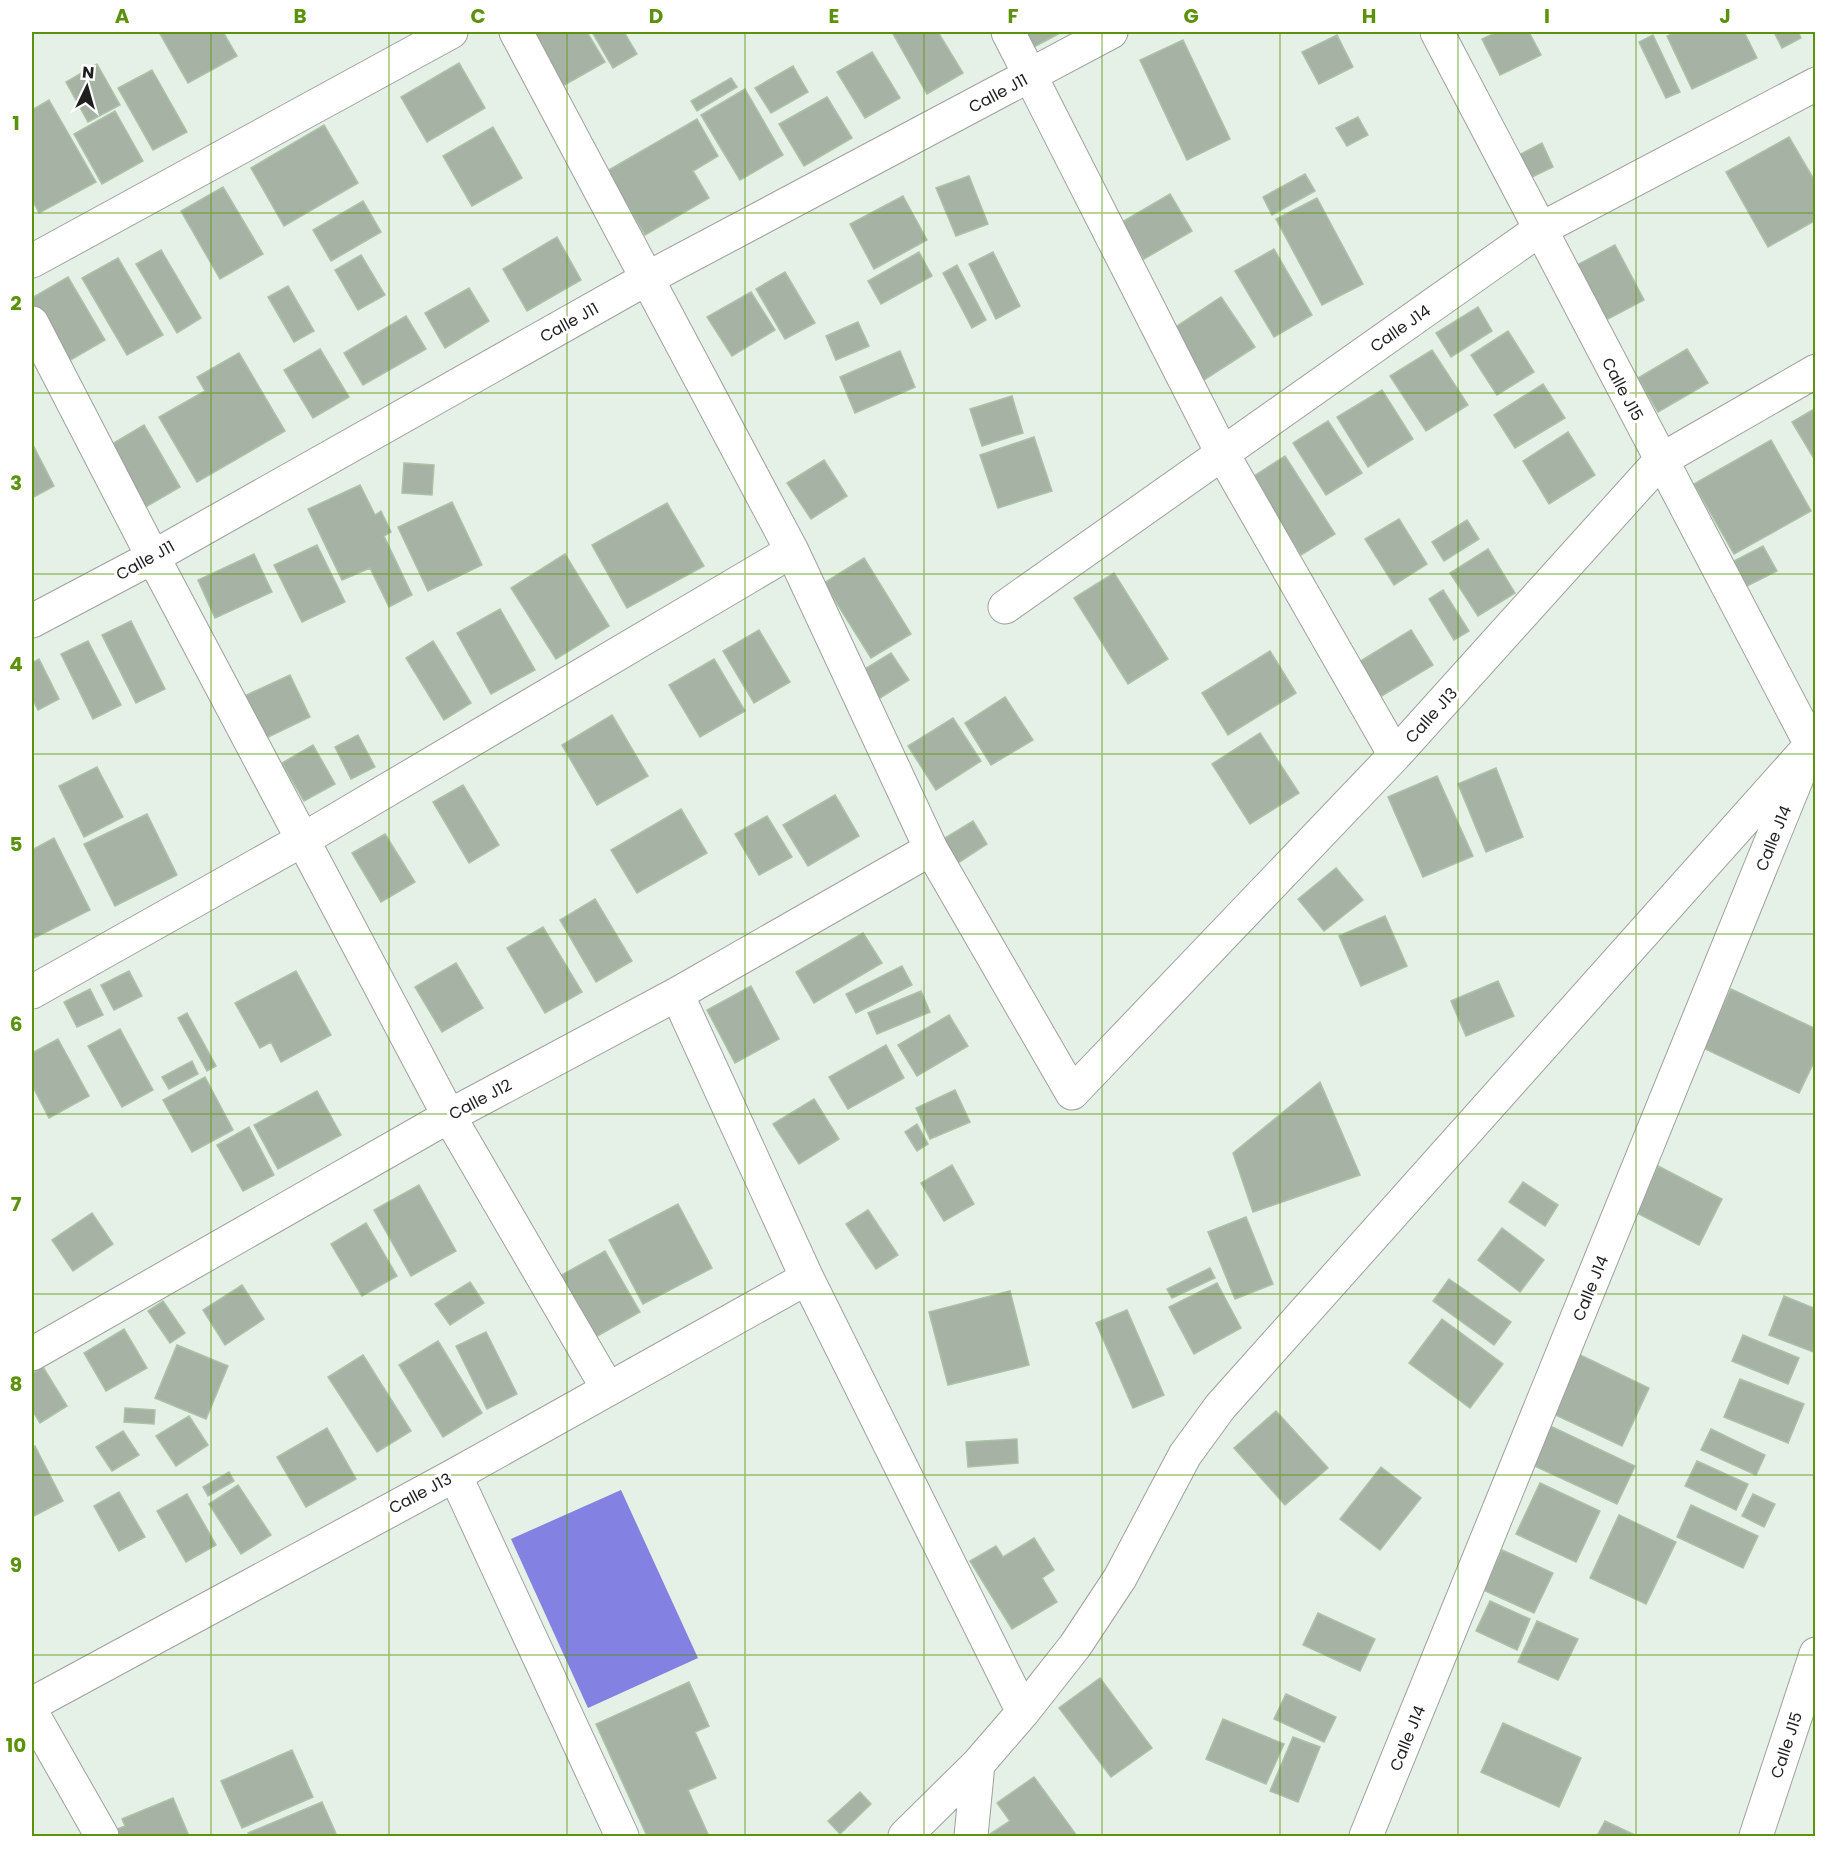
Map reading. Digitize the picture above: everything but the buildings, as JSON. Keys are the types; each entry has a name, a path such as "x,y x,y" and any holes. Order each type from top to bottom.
{"street":[{"path":"32,261 452,32"},
{"path":"516,32 792,551 931,849"},
{"path":"1008,32 1222,453 1395,755"},
{"name":"Calle J11","path":"32,621 153,557 646,279 1111,32"},
{"name":"Calle J15","path":"1437,32 1539,230 1814,747"},
{"name":"Calle J14","path":"1005,607 1539,230 1815,84"},
{"path":"32,323 153,557 449,1116 608,1389"},
{"name":"Calle J13","path":"931,849 1072,1093 1395,755 1661,460 1815,371"},
{"path":"32,992 304,839 792,551"},
{"path":"905,1836 978,1764 1075,1646 1120,1578 1185,1455 1220,1407 1814,747"},
{"name":"Calle J14","path":"1366,1836 1814,747"},
{"name":"Calle J12","path":"32,1353 449,1116 677,994 931,849"},
{"path":"677,994 807,1278 1023,1712"},
{"name":"Calle J13","path":"32,1704 454,1475 807,1278"},
{"path":"454,1475 622,1836"},
{"name":"Calle J15","path":"1756,1836 1815,1654"},
{"path":"32,1713 102,1836"},
{"path":"971,1836 978,1764"}],"shaded area":[{"path":"621,1490 698,1658 588,1708 511,1539"}]}
